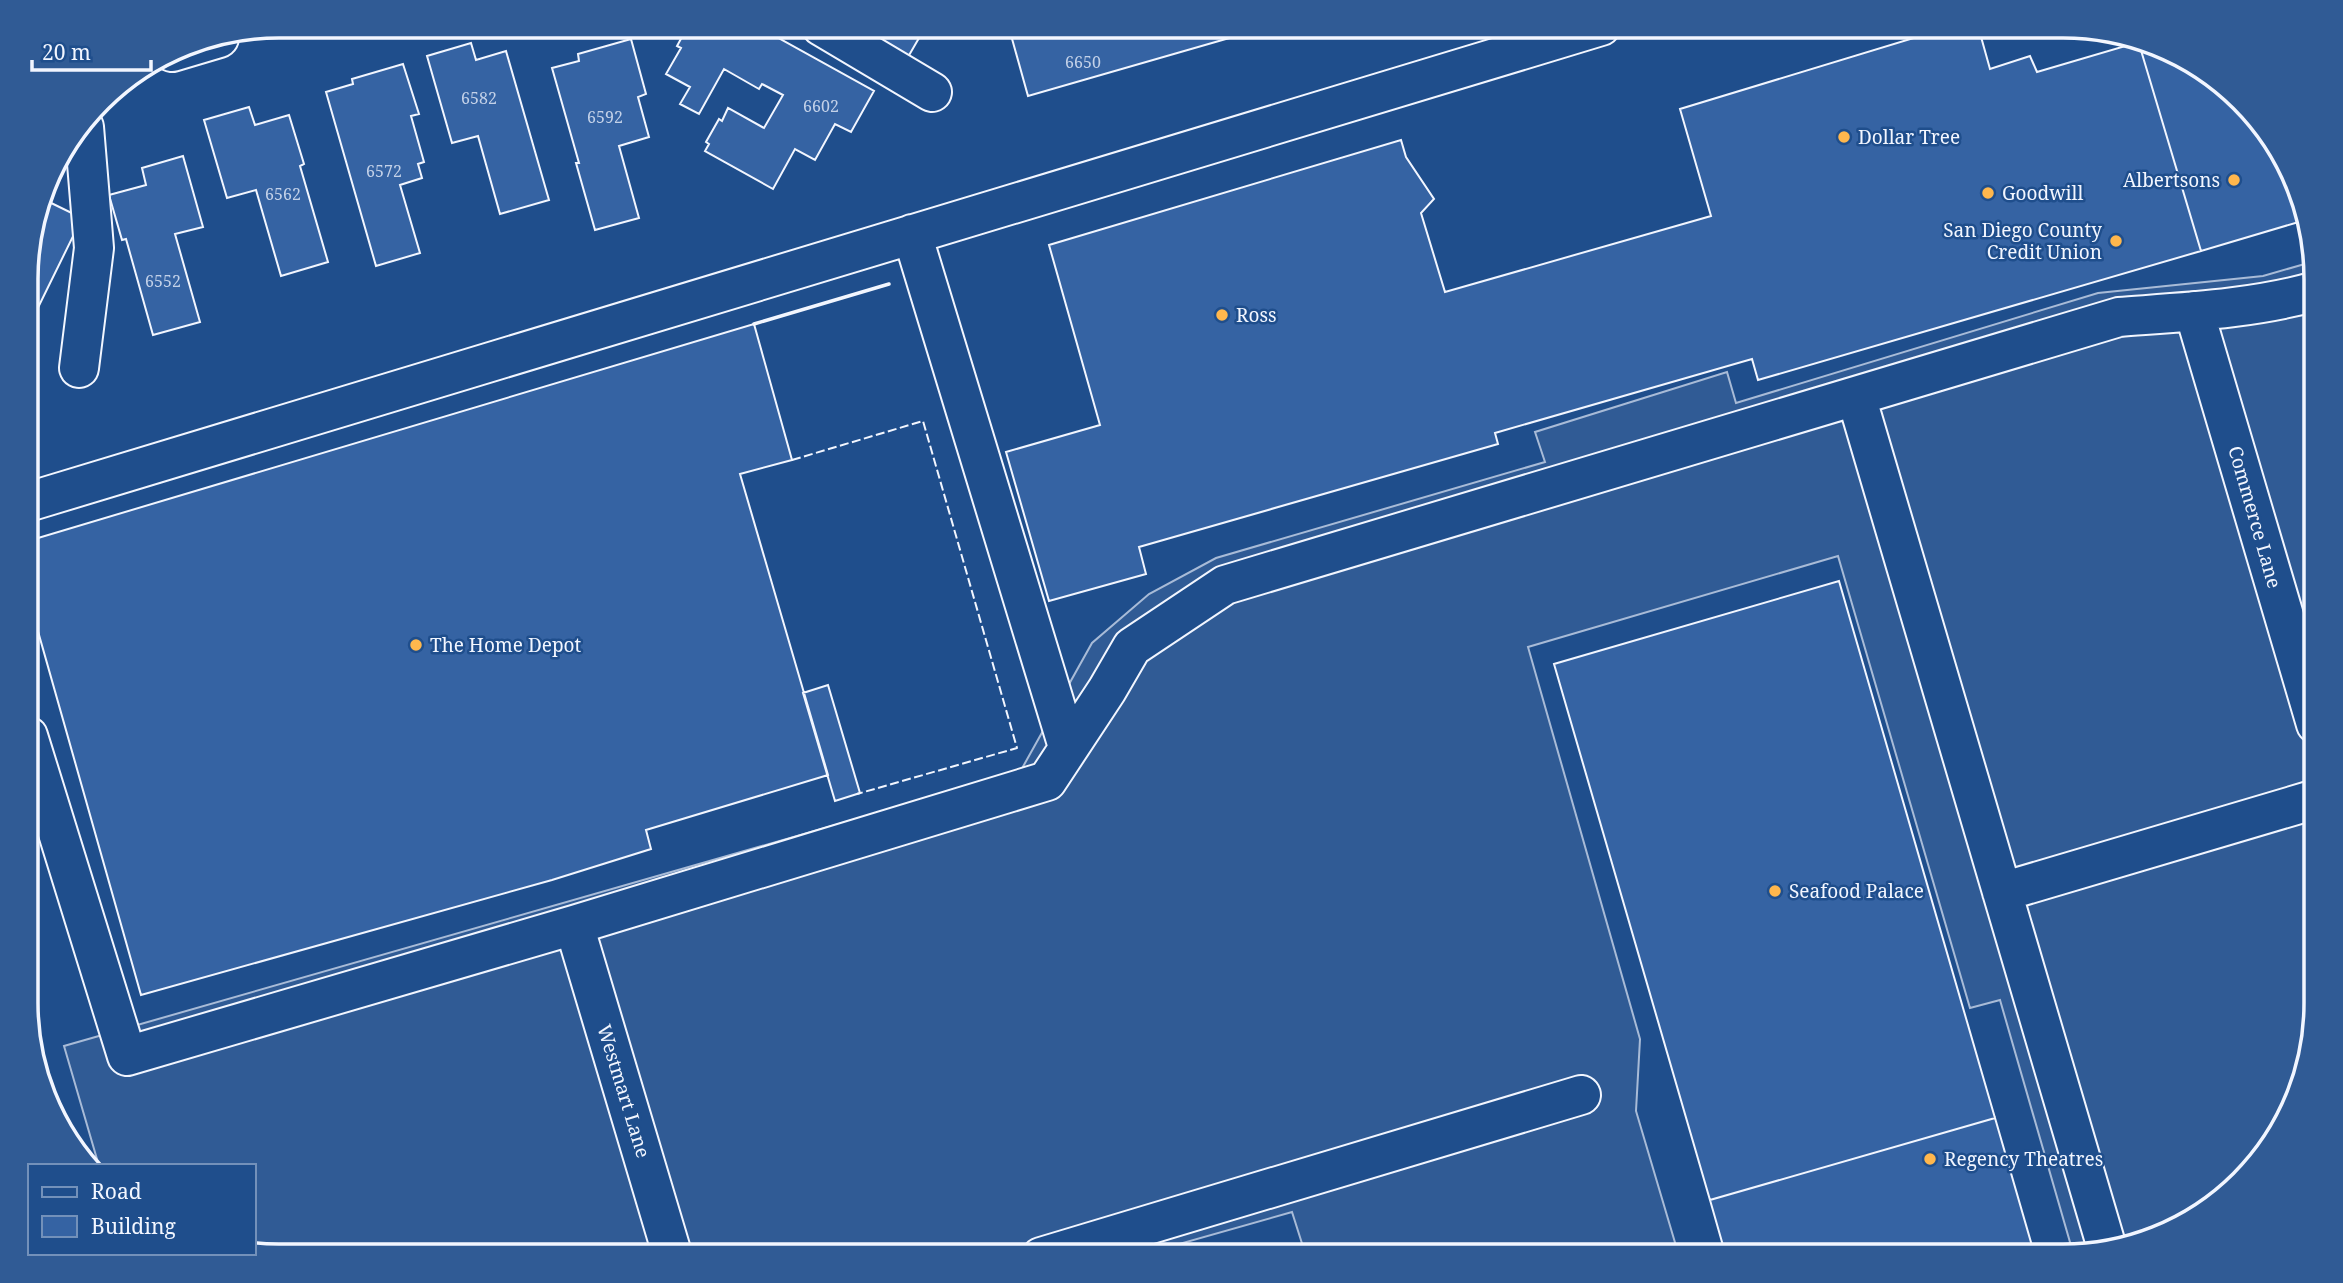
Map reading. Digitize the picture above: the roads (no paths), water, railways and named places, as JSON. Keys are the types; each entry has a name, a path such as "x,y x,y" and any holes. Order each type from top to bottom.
{"street":[{"path":"841,38 932,92"},
{"path":"38,499 1561,38"},
{"path":"79,368 94,248 85,138"},
{"path":"912,234 1069,747"},
{"path":"38,768 127,1056 574,925 1047,781 1107,691 1132,647 1225,585 2119,317 2194,311 2304,294"},
{"name":"Commerce Lane","path":"2194,311 2304,683"},
{"path":"1856,396 2105,1241"},
{"path":"2002,892 2304,803"},
{"name":"Westmart Lane","path":"574,925 669,1244"},
{"path":"1081,1244 1581,1095"}],"place":[{"name":"Dollar Tree","path":"1844,137"},
{"name":"Albertsons","path":"2234,180"},
{"name":"Goodwill","path":"1988,193"},
{"name":"San Diego County Credit Union","path":"2116,241"},
{"name":"Ross","path":"1222,315"},
{"name":"The Home Depot","path":"416,645"},
{"name":"Seafood Palace","path":"1775,891"},
{"name":"Regency Theatres","path":"1930,1159"}]}
